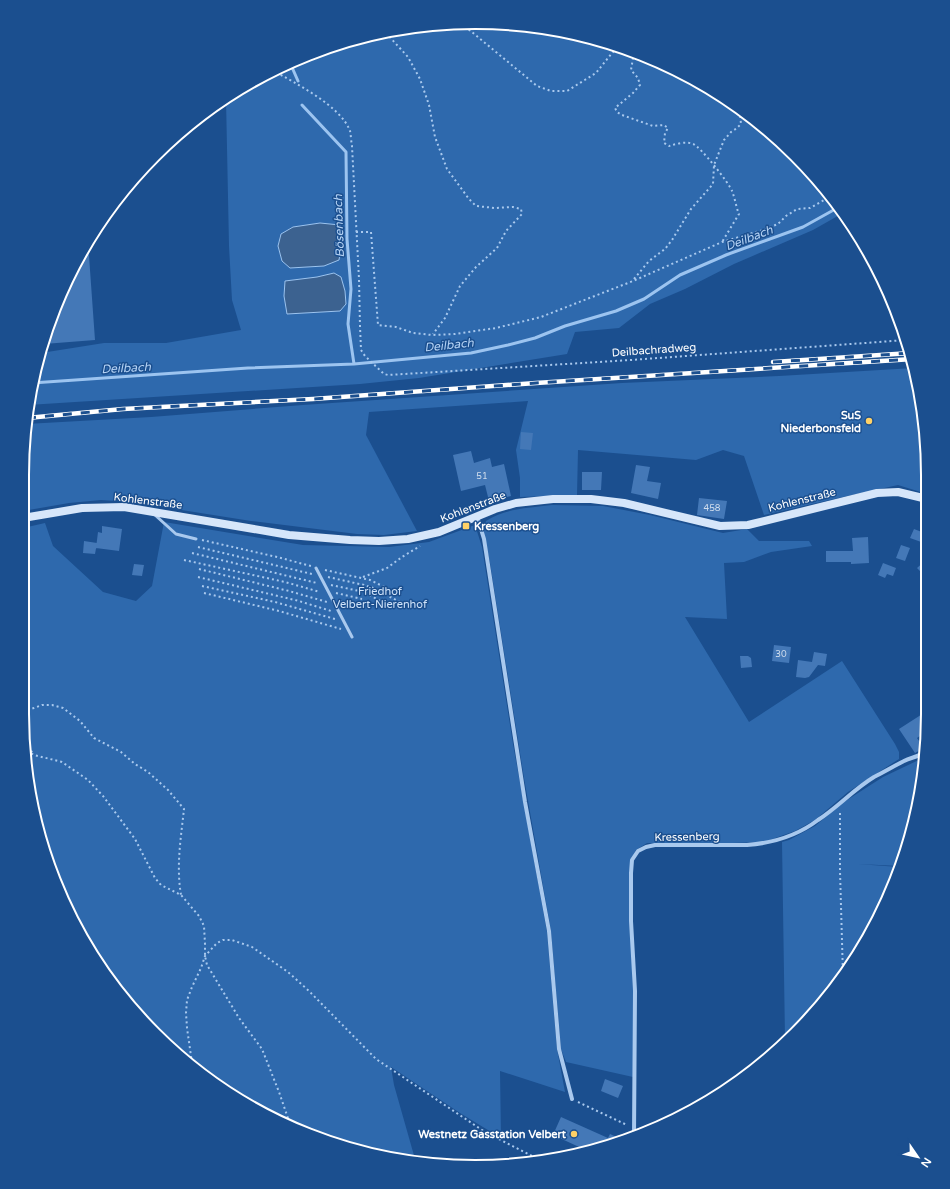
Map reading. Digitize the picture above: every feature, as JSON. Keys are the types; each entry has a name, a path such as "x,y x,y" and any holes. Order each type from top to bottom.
{"main road":[{"name":"Kohlenstraße","path":"29,517 82,508 124,507 289,535 350,540 408,539 439,532 495,509 516,503 553,499 591,499 624,503 720,526 748,525 877,493 898,492 921,498"}],"street":[{"path":"477,516 484,539 525,802 549,930 560,1049 572,1099"},
{"name":"Kressenberg","path":"634,1128 635,991 630,888 632,860 638,851 655,845 747,845 775,841 804,829 818,820 872,778 906,760 919,756"}],"lane":[{"path":"153,512 176,534 196,538"},
{"path":"316,568 352,637"}],"path":[{"path":"468,29 538,86 551,91 567,90 596,74 614,52"},
{"path":"390,38 408,57 420,79 429,105 435,137 447,169 469,199 476,206 513,208 521,210 522,214 506,231 497,248 476,267 460,286 445,318 432,335"},
{"path":"633,58 631,70 638,78 640,85 634,93 615,108 617,112 622,115 653,126 664,125 668,128 665,133 664,143 669,146 688,142 695,144 714,165 732,190 739,214 722,242"},
{"path":"280,74 297,84 335,110 343,119 350,131 356,232 371,232 378,325 396,327 413,333 432,335 455,334 496,328 541,317 633,281 722,242 778,224 786,216 797,209 810,208 826,199"},
{"path":"633,281 649,261 665,249 691,209 713,184 714,165 724,140 741,124 740,116"},
{"name":"Deilbachradweg","path":"356,232 361,350 365,356 388,376 900,340"},
{"path":"196,538 277,556 316,568 362,577 385,586 401,595"},
{"path":"362,577 386,568 422,545"},
{"path":"198,547 364,585 400,602"},
{"path":"192,554 322,584 364,592 395,609"},
{"path":"184,560 329,594 332,592 362,599"},
{"path":"199,569 327,602 334,602 335,600 360,606"},
{"path":"198,577 299,601 340,613"},
{"path":"202,586 275,602 344,622"},
{"path":"204,593 304,617 349,632"},
{"path":"29,710 42,705 52,705 62,708 80,721 94,738 120,752 148,772 184,808 179,849 179,884 181,895"},
{"path":"31,750 34,755"},
{"path":"31,753 62,762 88,780 103,796 135,839 155,878 161,885 181,895 199,916 204,926 205,956 207,965 239,1018 262,1049 280,1092 288,1119"},
{"path":"840,802 843,967"},
{"path":"191,1058 186,1013 192,987 205,956 223,940 232,940 252,947 288,972 309,991 376,1059 485,1132 532,1156"},
{"path":"572,1099 634,1128"}],"green space":[{"path":"446,30 504,30 562,38 590,44 618,53 646,63 672,75 723,104 747,121 790,160 829,203 838,216 813,230 734,264 685,289 650,304 619,328 575,332 567,354 419,378 360,384 35,405 47,352 104,343 166,343 241,330 232,300 229,246 226,105 278,75 304,63 332,53 360,44 388,38","holes":["320,223 341,225 343,243 339,260 324,266 290,268 282,261 278,247 280,235 292,227","334,273 341,277 345,291 346,304 340,311 287,314 284,296 285,281 317,277"]},
{"path":"908,368 917,417 920,446 921,492 898,485 764,515 744,456 723,450 696,460 578,450 577,495 520,497 520,478 516,450 528,401 369,412 366,435 417,531 384,535 357,534 251,521 131,502 101,500 69,503 29,510 30,446 32,424 151,417 622,383"},
{"path":"552,505 603,506 650,515 723,533 747,529 759,541 809,541 812,546 771,552 744,562 724,563 727,619 685,617 749,722 842,661 899,752 899,759 848,792 815,820 795,831 764,842 702,844 647,843 636,850 631,860 629,877 633,991 633,1077 566,1062 561,1049 551,931 524,778 490,563 483,531 486,521 501,513 518,509"},
{"name":"Friedhof Velbert-Nierenhof","path":"164,522 303,545 389,547 429,542 475,525 482,547 513,744 547,932 557,1049 565,1092 500,1071 501,1138 460,1113 391,1067 394,1085 414,1155 360,1145 304,1126 278,1114 227,1085 203,1068 181,1049 140,1008 121,986 89,937 63,885 44,829 38,801 30,743 29,714 29,527 45,523 53,546 103,592 136,601 152,586"},
{"path":"918,760 906,829 894,866 858,864 894,867 887,885 875,911 846,962 829,986 785,1034 782,842 789,840 815,826 844,802 883,777"}],"water":[{"path":"320,223 340,225 342,243 339,260 324,266 290,268 282,261 278,246 281,234 293,227"},
{"path":"334,273 341,277 345,291 346,304 340,311 287,314 284,296 285,281 317,277"}],"building":[{"path":"89,252 95,340 49,344 63,304"},
{"path":"521,432 533,433 531,450 520,449"},
{"path":"471,451 474,463 490,458 492,467 504,464 511,496 489,501 485,485 461,491 453,455"},
{"path":"636,465 650,467 647,481 661,483 658,499 631,493"},
{"path":"582,472 602,472 601,490 582,490"},
{"path":"699,498 727,501 724,519 697,515"},
{"path":"102,526 122,529 119,551 96,548 98,532 102,533"},
{"path":"914,529 921,532 921,542 910,538"},
{"path":"868,537 869,563 851,564 851,562 826,562 826,551 853,551 852,538"},
{"path":"84,541 97,543 95,554 83,553"},
{"path":"901,545 910,548 905,561 896,558"},
{"path":"883,563 896,568 893,576 887,574 885,578 878,575"},
{"path":"134,564 144,565 142,576 132,575"},
{"path":"921,564 921,572 917,568"},
{"path":"774,645 791,647 789,663 772,661"},
{"path":"814,652 827,654 825,666 818,665 809,677 796,677 798,660 812,662"},
{"path":"740,656 748,656 751,658 752,667 741,668"},
{"path":"921,715 920,736 917,738 920,742 919,751 915,753 899,729"},
{"path":"605,1079 623,1086 618,1098 601,1091"},
{"name":"Westnetz Gasstation Velbert","path":"561,1117 608,1138 610,1134 616,1137 580,1147 553,1135"}],"waterway":[{"name":"Bösenbach","path":"292,68 298,81"},
{"name":"Bösenbach","path":"302,105 346,152 347,239 351,289 348,324 354,364"},
{"name":"Deilbach","path":"39,383 248,368 354,364 471,353 508,345 535,338 565,326 616,311 644,299 680,275 726,255 803,227 834,210"}],"railway":[{"path":"773,362 904,353"},
{"path":"33,417 123,409 313,399 906,359"}],"place":[{"name":"SuS Niederbonsfeld","path":"869,421"},
{"name":"Kressenberg","path":"466,526"},
{"name":"Westnetz Gasstation Velbert","path":"574,1134"}]}
